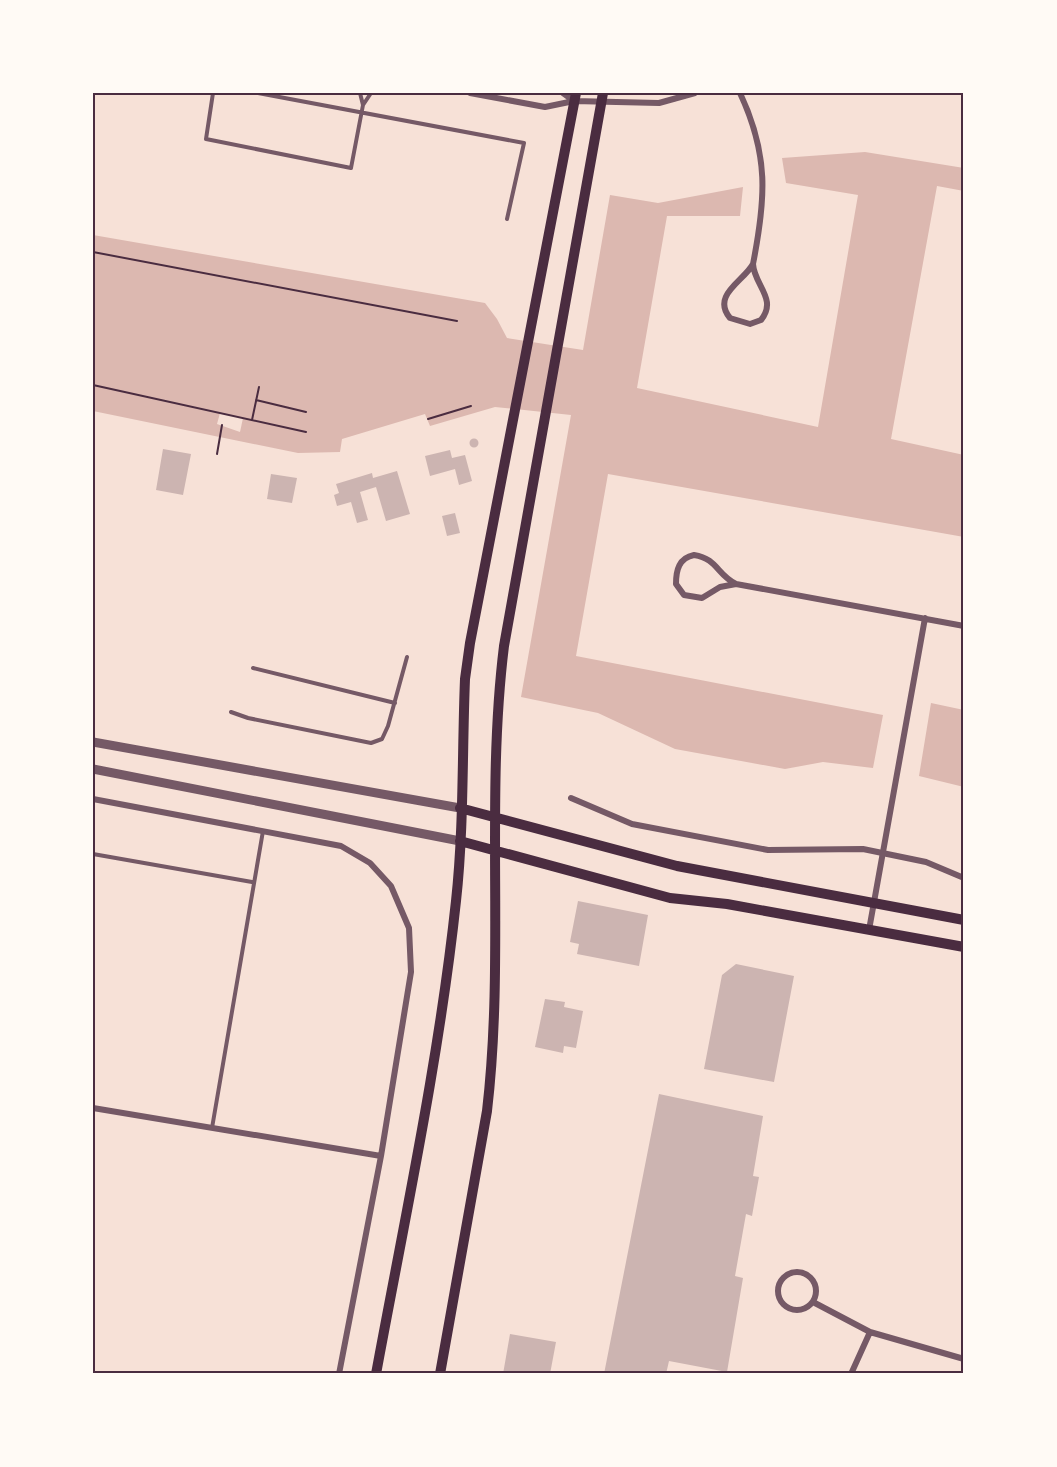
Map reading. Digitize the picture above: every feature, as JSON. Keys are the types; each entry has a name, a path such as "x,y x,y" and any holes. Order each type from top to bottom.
{"main road":[{"path":"376,1374 439,1035 457,897 465,679 470,643 575,97"},
{"path":"440,1374 487,1111 492,1067 499,687 543,422 602,98"},
{"path":"460,808 676,866 964,920"},
{"path":"459,841 670,898 737,906 964,947"}],"street":[{"path":"470,93 545,107 575,97"},
{"path":"563,93 575,97 666,102 695,93"},
{"path":"665,93 666,102"},
{"path":"740,93 755,127 763,165 764,205 753,264 755,277 766,293 768,302 764,316 750,324 733,320 727,315 724,307 730,287 744,277 753,264"},
{"path":"736,584 723,575 711,560 694,555 681,561 676,580 682,594 698,598 707,597 723,586 736,584 964,626"},
{"path":"868,930 925,618"},
{"path":"93,742 460,808"},
{"path":"93,769 459,841"},
{"path":"570,798 632,824 753,848 783,851 825,848 863,849 884,852 936,865 964,878"},
{"path":"93,799 341,846 370,863 391,886 409,928 411,972 381,1156 339,1374"},
{"path":"93,1108 381,1156"},
{"path":"789,1273 806,1274 815,1286 813,1302 802,1309 786,1307 778,1294 782,1279 789,1273"},
{"path":"813,1302 870,1332 964,1359"},
{"path":"851,1374 870,1332"}],"lane":[{"path":"213,93 206,139 351,168 361,112 371,93"},
{"path":"258,93 524,143 507,219"},
{"path":"360,93 363,105"},
{"path":"231,712 248,718 371,743 382,739 395,703 407,657"},
{"path":"253,668 395,703"},
{"path":"212,1128 252,882 263,831"},
{"path":"93,854 252,882"}],"path":[{"path":"93,252 457,321"},
{"path":"93,386 306,432"},
{"path":"252,420 259,387"},
{"path":"256,400 306,412"},
{"path":"428,419 471,406"},
{"path":"217,454 222,425"}],"shaded area":[{"path":"865,152 964,168 964,191 937,186 891,439 964,455 964,537 608,474 576,656 883,715 873,768 823,762 785,769 675,749 598,713 521,697 571,415 495,407 430,426 425,414 342,439 340,452 298,453 93,411 93,235 485,303 507,338 583,350 610,195 658,203 743,187 740,216 667,216 637,388 818,427 858,195 786,183 782,158"},
{"path":"931,703 964,710 964,787 919,776"}],"pier":[{"path":"220,413 243,418 240,432 217,424"}],"building":[{"path":"474,438 479,443 474,448 469,443"},
{"path":"163,449 191,454 183,495 156,490"},
{"path":"450,450 452,458 465,455 472,481 459,485 455,469 430,476 425,456"},
{"path":"397,471 410,514 386,521 376,487 360,492 368,520 357,523 351,502 337,506 334,495 339,493 336,484 372,473 373,478"},
{"path":"271,474 297,478 292,503 267,499"},
{"path":"455,513 460,533 447,536 442,516"},
{"path":"578,901 648,915 639,966 577,954 579,944 570,942"},
{"path":"736,964 794,976 774,1082 704,1069 722,975"},
{"path":"545,999 565,1002 564,1007 583,1011 576,1048 564,1046 563,1053 535,1047"},
{"path":"659,1094 763,1116 753,1176 759,1177 752,1216 746,1214 735,1276 743,1278 727,1372 669,1361 666,1374 604,1374"},
{"path":"510,1334 556,1342 550,1374 503,1374"}]}
